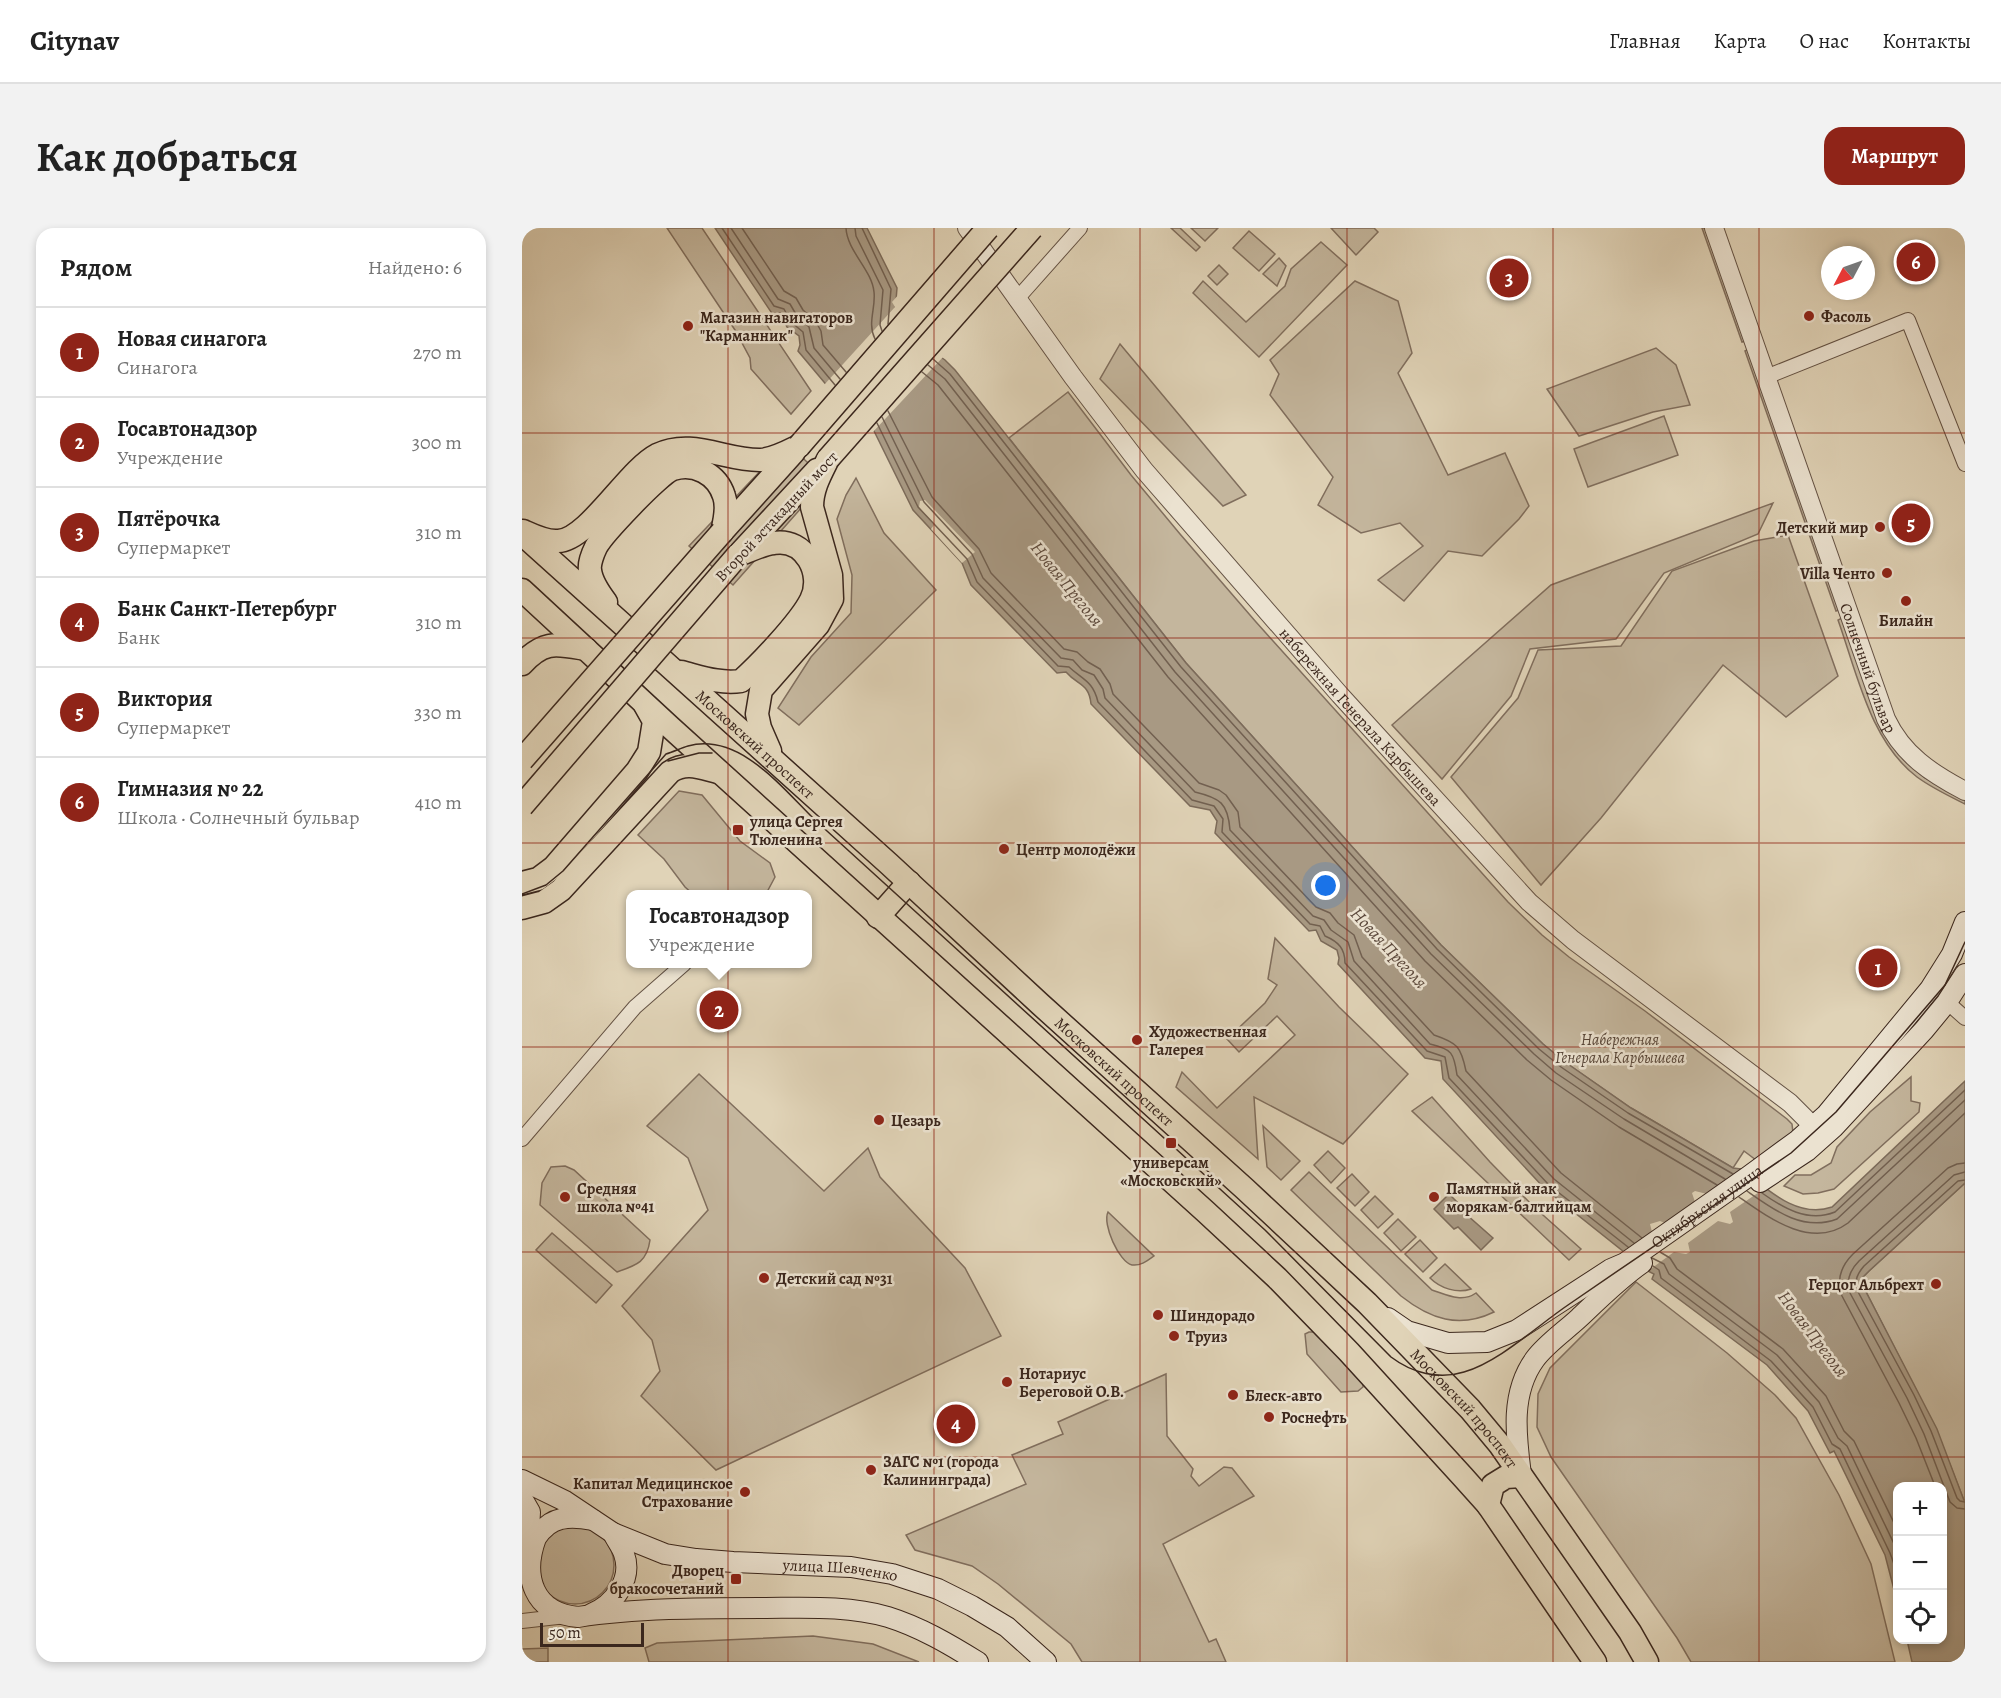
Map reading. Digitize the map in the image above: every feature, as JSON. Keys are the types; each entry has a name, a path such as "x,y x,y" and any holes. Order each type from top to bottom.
{"main road":[{"name":"Второй эстакадный мост","path":"522,760 988,228"},
{"name":"Второй эстакадный мост","path":"522,806 738,555 828,459 1032,228"},
{"path":"619,621 600,593 590,570 596,546 644,465 667,451 685,448 762,460 799,446"},
{"path":"676,671 708,679 741,681 799,632 819,625 832,599 831,575 812,507 812,496 828,459"},
{"path":"522,532 537,538 558,541 616,509 670,470 680,468 698,469 714,479 725,497 722,532"},
{"name":"Московский проспект","path":"522,532 909,882 1367,1303 1470,1408 1500,1445 1630,1632 1647,1662"},
{"path":"738,555 774,543 784,543 793,545 807,557 814,568 815,585 812,598 799,632 761,690 757,704 760,728 775,761"},
{"path":"522,590 645,705 1277,1278 1380,1386 1488,1505 1595,1662"},
{"path":"522,664 546,645 586,649"},
{"path":"522,884 538,879 554,867 637,771 649,752 654,721 645,705"},
{"path":"522,908 543,902 561,890 670,772 679,767 695,766 720,772"},
{"path":"878,917 909,882"},
{"name":"Октябрьская улица","path":"1819,1132 1826,1115 1930,989 1952,954 1965,922"},
{"name":"Октябрьская улица","path":"1521,1476 1515,1434 1517,1401 1524,1378 1536,1358 1629,1266 1819,1132 1904,1053 1947,1002 1965,974"},
{"name":"Октябрьская улица","path":"1367,1303 1407,1331 1448,1343 1487,1342 1517,1330 1611,1269 1629,1266"},
{"path":"1488,1505 1493,1485 1506,1477 1521,1476"},
{"name":"улица Шевченко","path":"522,1480 565,1501 613,1533 665,1554 696,1559 852,1567 892,1574 938,1589 972,1606 1007,1628 1046,1662"},
{"path":"522,1498 530,1512 525,1558 526,1574 535,1595 552,1611 566,1616 724,1608 846,1609 887,1617 922,1631 978,1662"},
{"path":"525,1558 541,1530 555,1521 578,1517 594,1520"},
{"path":"589,1615 610,1604 623,1584 626,1565 624,1554 613,1533"}],"street":[{"name":"набережная Генерала Карбышева","path":"967,228 1016,300 1144,470 1340,695 1529,902 1573,940 1790,1103 1819,1132"},
{"path":"1016,300 1080,228"},
{"name":"Солнечный бульвар","path":"1714,228 1888,724 1903,747 1922,766 1965,791"},
{"path":"1766,377 1908,320 1965,464"},
{"path":"522,1138 635,1007 678,968"},
{"path":"1947,1002 1965,1018"},
{"path":"522,1621 566,1616"}],"green space":[{"path":"667,228 702,228 811,391 791,414 751,369 750,358 735,330"},
{"path":"1171,228 1180,228 1200,247 1196,251"},
{"path":"1191,228 1218,228 1205,241"},
{"path":"1331,228 1374,228 1378,232 1356,255"},
{"path":"1702,228 1706,228 1746,341 1742,342"},
{"path":"1249,231 1275,254 1259,271 1233,248"},
{"path":"1321,242 1347,265 1259,357 1193,293 1203,281 1246,322 1285,286 1291,269"},
{"path":"1279,258 1286,266 1277,286 1263,274"},
{"path":"1219,265 1228,274 1217,285 1208,276"},
{"path":"1355,281 1398,301 1412,353 1398,373 1448,475 1505,453 1529,506 1482,556 1448,551 1404,601 1378,580 1423,546 1400,523 1361,533 1318,505 1333,477 1270,395 1279,374 1270,360"},
{"path":"1120,344 1246,495 1223,506 1100,379"},
{"path":"1656,348 1676,365 1690,405 1653,412 1579,436 1547,389"},
{"path":"1749,349 1839,610 1836,611 1745,351"},
{"name":"Набережная Генерала Карбышева","path":"1068,392 1131,475 1180,534 1256,622 1508,902 1569,957 1645,1011 1787,1119 1792,1124 1793,1133 1760,1163 1744,1151 1733,1168 1631,1108 1565,1062 1543,1044 1441,945 1186,663 1009,438"},
{"path":"1664,416 1678,455 1588,487 1574,449"},
{"path":"787,443 826,480 733,585 689,546"},
{"path":"856,478 884,533 936,590 799,725 778,708 811,657 851,613 852,575 837,519 846,495"},
{"path":"1773,503 1758,534 1664,573 1616,639 1530,649 1511,696 1442,779 1392,725 1551,585"},
{"path":"1788,535 1838,676 1786,717 1723,665 1601,818 1541,885 1451,777 1518,698 1538,650 1621,646 1672,571 1754,541"},
{"path":"1842,618 1903,759 1925,778 1965,800 1965,804 1917,777 1888,745 1876,725 1859,683 1838,620"},
{"path":"679,791 702,795 740,841 770,863 775,877 768,890 688,890 664,859 638,835"},
{"path":"1275,938 1339,1007 1408,1074 1343,1144 1254,1097 1258,1159 1176,1087 1182,1072 1217,1108 1295,1035 1277,1016 1239,1052 1227,1039 1265,1003 1277,985 1268,979"},
{"path":"699,1074 824,1191 868,1148 880,1177 965,1268 1001,1336 716,1470 641,1396 660,1371 652,1340 622,1306 708,1210 688,1158 647,1126"},
{"path":"1911,1077 1911,1101 1920,1103 1919,1112 1834,1189 1803,1194 1784,1186 1795,1175 1811,1175 1831,1163 1837,1147 1870,1112"},
{"path":"1432,1097 1534,1207 1581,1249 1569,1260 1412,1111"},
{"path":"1263,1126 1300,1161 1281,1180 1267,1167"},
{"path":"1328,1151 1345,1168 1331,1183 1314,1165"},
{"path":"565,1166 574,1170 650,1240 644,1258 640,1262 617,1272 540,1205 542,1183 551,1167"},
{"path":"1309,1172 1432,1290 1460,1298 1476,1293 1494,1312 1469,1320 1445,1319 1423,1311 1401,1296 1291,1190"},
{"path":"1352,1174 1369,1192 1355,1206 1337,1188"},
{"path":"1965,1183 1965,1503 1936,1429 1862,1284 1863,1277 1869,1271"},
{"path":"1375,1196 1393,1214 1378,1228 1361,1210"},
{"path":"1108,1212 1154,1256 1138,1265 1127,1262 1113,1242 1107,1225"},
{"path":"1398,1219 1416,1237 1401,1251 1384,1233"},
{"path":"552,1233 612,1285 596,1303 536,1250"},
{"path":"1420,1240 1437,1258 1423,1272 1405,1254"},
{"path":"1445,1264 1471,1289 1460,1291 1449,1289 1430,1278"},
{"path":"1636,1282 1727,1353 1775,1395 1796,1418 1839,1495 1871,1564 1895,1662 1691,1662 1677,1638 1551,1457 1537,1427 1538,1394 1550,1368"},
{"path":"1316,1332 1363,1381 1363,1387 1358,1391 1341,1392 1307,1354 1305,1334"},
{"path":"1166,1374 1167,1436 1193,1469 1191,1476 1199,1486 1224,1467 1232,1468 1254,1496 1163,1544 1209,1642 1216,1639 1226,1662 1082,1662 1071,1644 998,1584 972,1566 915,1550 906,1535 1026,1484 1012,1455 1063,1434 1058,1422"},
{"path":"575,1526 590,1529 607,1543 614,1565 611,1580 597,1597 575,1604 560,1601 543,1587 536,1565 539,1550 553,1533"},
{"path":"813,1636 873,1644 919,1662 649,1662 645,1648 657,1643"},
{"path":"548,1648 548,1662 522,1662 522,1649"}],"water":[{"name":"Новая Преголя","path":"715,228 867,228 897,288 894,325 945,360 955,370 1186,663 1441,945 1543,1044 1631,1108 1733,1168 1741,1169 1783,1200 1795,1206 1819,1210 1832,1207 1965,1081 1965,1183 1869,1271 1863,1277 1862,1284 1937,1429 1965,1503 1965,1662 1912,1662 1908,1644 1947,1644 1947,1482 1893,1482 1893,1586 1885,1555 1834,1451 1830,1453 1808,1411 1767,1365 1652,1279 1654,1274 1545,1189 1443,1079 1441,1061 1425,1058 1338,964 1337,950 1321,941 1316,930 1309,931 1215,833 1217,821 1210,810 1190,806 1091,704 1085,688 1066,672 1057,673 971,585 962,563 913,510 872,427 829,388 798,351 799,336 787,327 780,313 773,315"},
{"path":"1449,1194 1468,1213 1467,1215 1493,1238 1481,1250 1458,1227 1454,1229 1434,1209"}],"pier":[{"path":"900,293 897,324 902,331 914,336 944,356 872,433 824,385 895,307 892,302"},
{"path":"925,500 975,552 962,563 931,529 934,525 919,507 920,501"},
{"path":"1741,1169 1765,1188 1730,1212 1733,1222 1730,1224 1718,1221 1688,1243 1690,1252 1686,1254 1674,1252 1648,1271 1623,1251 1652,1232 1650,1224 1660,1221 1665,1223 1695,1202 1692,1193 1695,1191 1707,1194"}],"tram line":[{"path":"522,894 546,885 563,871 666,754 688,746 707,744 725,747 743,755 775,780 816,821 1265,1230 1391,1357 1417,1371 1435,1375 1464,1372 1504,1352 1568,1305 1791,1153 1836,1112 1945,985 1965,942"},
{"path":"668,761 699,753 712,753"}],"place":[{"name":"Гимназия № 22","path":"1916,262"},
{"name":"Пятёрочка","path":"1509,278"},
{"name":"Фасоль","path":"1809,316"},
{"name":"Магазин навигаторов \"Карманник\"","path":"688,326"},
{"name":"Виктория","path":"1911,523"},
{"name":"Детский мир","path":"1880,527"},
{"name":"Villa Ченто","path":"1887,573"},
{"name":"Билайн","path":"1906,601"},
{"name":"улица Сергея Тюленина","path":"738,830"},
{"name":"Центр молодёжи","path":"1004,849"},
{"name":"Новая синагога","path":"1878,968"},
{"name":"Госавтонадзор","path":"719,1010"},
{"name":"Художественная Галерея","path":"1137,1040"},
{"name":"Цезарь","path":"879,1120"},
{"name":"универсам «Московский»","path":"1171,1143"},
{"name":"Средняя школа №41","path":"565,1197"},
{"name":"Памятный знак морякам-балтийцам","path":"1434,1197"},
{"name":"Детский сад №31","path":"764,1278"},
{"name":"Герцог Альбрехт","path":"1936,1284"},
{"name":"Шиндорадо","path":"1158,1315"},
{"name":"Труиз","path":"1174,1336"},
{"name":"Нотариус Береговой О.В.","path":"1007,1382"},
{"name":"Блеск-авто","path":"1233,1395"},
{"name":"Роснефть","path":"1269,1417"},
{"name":"Банк Санкт-Петербург","path":"956,1424"},
{"name":"ЗАГС №1 (города Калининграда)","path":"871,1470"},
{"name":"Капитал Медицинское Страхование","path":"745,1492"},
{"name":"Дворец бракосочетаний","path":"736,1579"}]}
